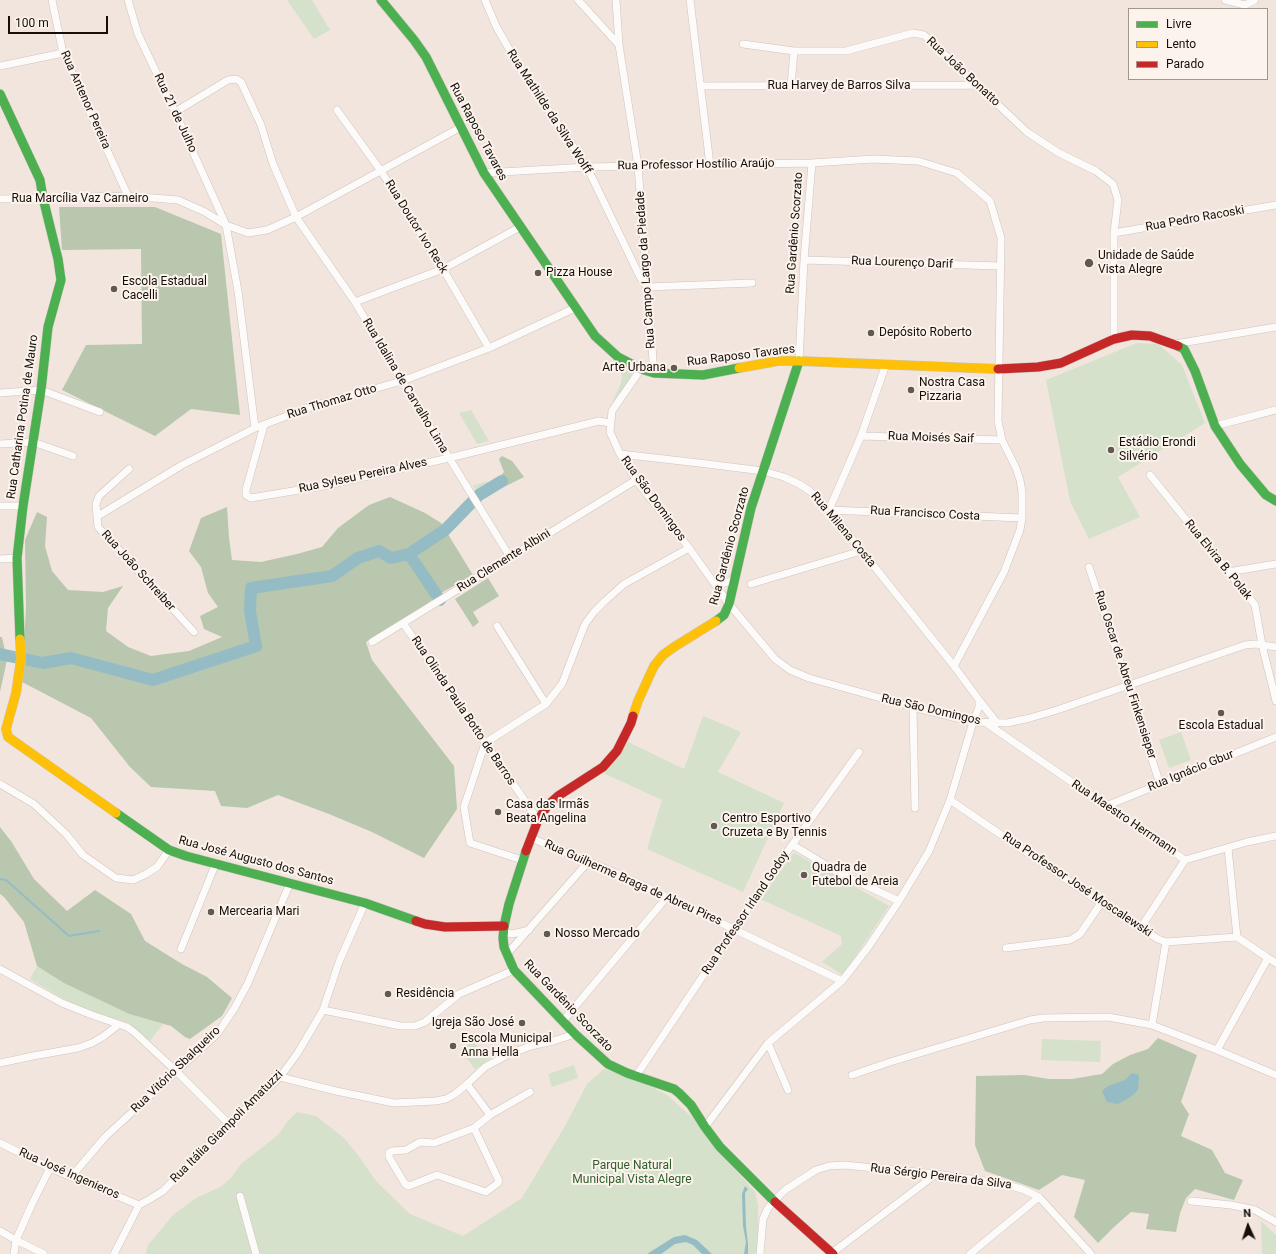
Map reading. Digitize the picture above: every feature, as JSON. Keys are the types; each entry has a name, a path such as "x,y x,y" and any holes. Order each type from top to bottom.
{"street":[{"name":"Rua Antenor Pereira","path":"52,0 63,53 128,196"},
{"name":"Rua 21 de Julho","path":"128,0 138,34 226,224"},
{"name":"Rua Raposo Tavares","path":"380,0 414,40 426,57 484,173 575,308 595,336 608,349 618,357 641,370 654,373 703,375 778,361 999,369 1038,367 1061,363 1114,339 1132,335 1150,336 1175,344"},
{"name":"Rua Mathilde da Silva Wolff","path":"485,0 496,26 518,65 587,167 640,277 647,287"},
{"path":"578,0 619,45"},
{"name":"Rua Campo Largo da Piedade","path":"616,0 619,45 638,166 654,373"},
{"path":"690,0 710,165"},
{"path":"1225,0 1245,5 1255,0"},
{"name":"Rua João Bonatto","path":"743,44 794,52 846,50 913,33 924,35 1027,132 1059,154 1096,171 1113,184 1118,200 1114,233"},
{"path":"791,86 794,52"},
{"path":"0,66 63,53"},
{"name":"Rua Idalina de Carvalho Lima","path":"175,112 228,80 236,79 241,82 261,124 273,164 296,217 355,302 448,458 510,557"},
{"name":"Rua Harvey de Barros Silva","path":"700,86 977,85"},
{"name":"Rua Catharina Potina de Mauro","path":"0,94 40,180 58,259 61,280 48,327 41,390 23,506 17,558 21,659 16,693 6,729 8,737"},
{"name":"Rua Doutor Ivo Reck","path":"337,110 381,171 443,269 489,348"},
{"name":"Rua Marcília Vaz Carneiro","path":"0,199 128,196 178,200 205,212 226,224 248,233 267,230 296,217 461,127"},
{"name":"Rua Professor Hostílio Araújo","path":"484,173 587,167 812,163 873,159 918,161 957,173 990,201 1001,238 998,421 1002,440 1016,468 1020,480 1022,492 1022,518 1020,530 1004,572 954,666"},
{"name":"Rua Gardênio Scorzato","path":"812,163 804,260 799,361 751,508 729,604 724,615 717,621 674,647 663,655 654,666 638,701 631,723 617,751 603,767 558,796 548,805 538,820 522,860 503,929 504,946 514,970 575,1034 608,1064 636,1076 674,1089 691,1105 720,1147 754,1183 833,1253"},
{"name":"Rua Pedro Racoski","path":"1114,233 1276,205"},
{"path":"226,224 238,291 255,428"},
{"path":"355,302 443,269 520,227"},
{"path":"1114,233 1114,339"},
{"name":"Rua Lourenço Darif","path":"804,260 1000,266"},
{"path":"647,287 752,283"},
{"name":"Rua Thomaz Otto","path":"98,516 182,465 255,428 316,405 402,381 489,348 575,308"},
{"path":"1175,344 1276,327"},
{"path":"1175,344 1184,350 1194,371 1215,426 1240,464 1266,495 1276,501"},
{"path":"829,510 860,436 886,364"},
{"path":"610,423 612,411 641,370"},
{"path":"0,393 41,390 100,412"},
{"path":"1215,426 1276,410"},
{"name":"Rua Sylseu Pereira Alves","path":"264,425 246,490 246,495 251,498 323,486 448,458 599,421 610,423"},
{"name":"Rua São Domingos","path":"610,423 610,432 620,454 636,480 689,548 729,604 775,659 790,670 809,678 973,722 1007,723 1044,714 1245,645 1250,644 1276,647"},
{"name":"Rua Moisés Saif","path":"860,436 1002,440"},
{"path":"0,444 33,442 73,456"},
{"name":"Rua Milena Costa","path":"620,454 763,471 784,477 810,491 829,510 954,666 997,723"},
{"name":"Rua João Schreiber","path":"129,469 99,496 96,504 98,527 194,632"},
{"name":"Rua Elvira B. Polak","path":"1150,475 1255,606 1262,645 1276,701"},
{"name":"Rua Clemente Albini","path":"372,642 636,480"},
{"path":"0,506 23,506"},
{"name":"Rua Francisco Costa","path":"829,510 1022,518"},
{"path":"522,860 470,843 464,807 485,743 546,704 562,684 586,624 594,612 624,584 689,548"},
{"path":"751,584 861,551"},
{"path":"0,559 17,558"},
{"path":"1228,572 1276,564"},
{"name":"Rua Oscar de Abreu Finkensieper","path":"1089,567 1160,784"},
{"path":"714,583 725,583 734,578"},
{"name":"Rua Olinda Paula Botto de Barros","path":"403,623 538,820"},
{"path":"497,626 546,704"},
{"path":"705,1127 768,1042 842,981 869,946 899,901 929,851 950,800 973,722 979,707 979,700"},
{"path":"913,707 915,808"},
{"name":"Rua Maestro Herrmann","path":"986,723 1185,860 1276,836"},
{"path":"1006,738 1007,723"},
{"name":"Rua José Augusto dos Santos","path":"8,737 168,850 365,903 425,924 444,927 503,929"},
{"name":"Rua Ignácio Gbur","path":"1106,806 1276,737"},
{"name":"Rua Professor Irland Godoy","path":"636,1076 793,845 859,752"},
{"path":"0,784 34,804 66,834 83,855 116,878 133,880 146,874 157,867 168,850"},
{"name":"Rua Professor José Moscalewski","path":"950,800 1101,903 1158,939 1166,942 1237,937"},
{"name":"Rua Guilherme Braga de Abreu Pires","path":"531,838 623,876 842,981"},
{"path":"793,845 839,873 899,901"},
{"path":"1228,848 1237,937 1276,963"},
{"path":"1140,929 1185,860"},
{"path":"507,954 531,929 588,862"},
{"path":"181,949 216,864"},
{"name":"Rua Vitório Sbalqueiro","path":"71,1177 105,1137 217,1034 234,1009 248,983 290,883"},
{"path":"563,1022 667,898"},
{"name":"Rua Itália Giampoli Amatuzzi","path":"139,1204 163,1191 229,1124 280,1077 297,1054 323,1010 339,962 365,903"},
{"path":"1006,948 1070,940 1080,934 1101,903"},
{"path":"503,929 512,934 531,929"},
{"path":"1152,1025 1166,942"},
{"path":"1216,1050 1268,958"},
{"path":"0,969 62,1003 118,1024 134,1032 176,1071 229,1124"},
{"path":"323,1010 401,1026 415,1026 425,1022 459,994 514,970"},
{"path":"852,1075 890,1062 1030,1020 1043,1018 1108,1017 1152,1025 1276,1075"},
{"path":"0,1063 78,1048 92,1043 104,1036 118,1024"},
{"path":"280,1077 394,1103 425,1102 446,1099 455,1094 485,1067 509,1054 531,1046 575,1034"},
{"path":"768,1042 788,1090"},
{"path":"467,1084 490,1116"},
{"path":"474,1128 499,1180 498,1183 486,1192 437,1175 410,1186 405,1184 389,1157 389,1153 392,1151 406,1150 420,1142 434,1142 474,1128 490,1116 530,1092"},
{"name":"Rua José Ingenieros","path":"0,1143 50,1168 139,1204"},
{"name":"Rua Sérgio Pereira da Silva","path":"760,1254 763,1218 768,1208 785,1190 816,1170 829,1166 936,1174 999,1183 1022,1189 1039,1198 1091,1254"},
{"path":"14,1254 16,1240 50,1168"},
{"path":"833,1253 936,1174"},
{"path":"240,1196 256,1254"},
{"path":"970,1254 1039,1198"},
{"path":"1191,1201 1231,1205 1255,1210 1276,1222"},
{"path":"114,1254 139,1204"},
{"path":"0,1231 44,1254"}],"green space":[{"path":"287,0 312,0 330,30 314,39"},
{"path":"59,207 155,207 221,234 240,415 191,409 155,436 62,390 86,345 142,344 141,249 62,250"},
{"name":"Estádio Erondi Silvério","path":"1137,343 1158,344 1182,365 1205,423 1118,477 1140,517 1089,539 1070,501 1046,380"},
{"path":"618,363 631,371 632,374 631,378 612,403 621,383 622,377"},
{"path":"471,410 489,441 477,444 459,413"},
{"path":"502,456 512,461 524,477 506,486 499,477 504,472 499,459"},
{"path":"487,481 495,492 482,500 473,486"},
{"path":"390,497 425,513 441,523 473,575 441,593 418,611 366,642 372,660 454,766 457,809 424,858 372,832 278,795 247,808 221,806 215,791 151,787 130,767 91,718 22,682 26,607 25,540 37,512 47,517 45,546 52,571 68,590 103,592 123,586 108,608 106,631 128,647 151,656 189,651 222,637 204,629 200,616 218,607 208,593 201,567 189,551 201,518 227,507 232,560 261,562 322,547 338,528 369,505"},
{"path":"488,578 499,596 473,612 479,622 473,627 455,599"},
{"path":"0,637 2,637 7,660 0,692"},
{"name":"Centro Esportivo Cruzeta e By Tennis","path":"703,716 741,732 718,772 784,803 743,892 647,849 662,800 603,773 628,742 684,769"},
{"path":"1181,732 1191,760 1169,768 1159,740"},
{"path":"0,827 11,841 34,879 67,911 95,890 131,914 145,941 182,964 207,977 232,998 222,1016 190,1039 171,1026 129,1014 64,983 37,966 24,922 0,894"},
{"path":"795,853 889,906 843,975 822,962 842,944 841,936 760,899"},
{"path":"37,966 99,1000 129,1014 163,1024 150,1041 128,1023 95,1013 65,1000 30,979"},
{"path":"1158,1038 1197,1055 1181,1102 1189,1114 1181,1136 1212,1150 1225,1173 1243,1180 1234,1200 1195,1189 1186,1198 1180,1213 1176,1232 1146,1229 1149,1214 1131,1212 1098,1243 1074,1217 1085,1180 1062,1175 1039,1190 985,1171 975,1145 976,1076 1024,1075 1049,1079 1072,1079 1102,1074 1113,1064 1130,1055 1148,1049"},
{"path":"1042,1039 1101,1041 1100,1062 1041,1060"},
{"path":"472,1041 491,1058 475,1069 460,1050"},
{"path":"574,1065 578,1078 552,1087 548,1074"},
{"name":"Parque Natural Municipal Vista Alegre","path":"604,1069 619,1073 667,1095 693,1118 709,1139 755,1192 758,1205 758,1254 146,1254 148,1245 173,1215 196,1198 222,1186 231,1178 241,1164 278,1135 287,1122 297,1112 316,1116 344,1138 376,1181 410,1214 463,1236 522,1198 565,1126 587,1084"},
{"path":"1261,1221 1276,1235 1276,1254 1262,1254"}],"water":[{"path":"1132,1073 1139,1075 1138,1090 1129,1098 1118,1104 1107,1102 1102,1091 1108,1086 1125,1080"},
{"path":"745,1186 748,1189 745,1193 748,1254 744,1254 746,1242 743,1226 742,1194"},
{"path":"685,1235 697,1240 712,1254 702,1254 693,1245 686,1242 675,1244 661,1254 647,1254 674,1237"}],"waterway":[{"path":"0,654 43,663 71,658 153,680 256,646 250,611 251,588 332,576 358,558 379,551 391,558 409,554 445,530 479,495 502,481"},
{"path":"409,554 440,600"},
{"path":"0,879 6,880 69,936 99,931"}],"traffic: fast":[{"path":"381,0 426,57 484,173 595,336 618,357 641,369 654,373 703,375 739,368"},
{"path":"0,94 40,180 58,259 61,280 48,327 41,390 23,506 17,558 20,639"},
{"path":"1178,346 1184,349 1195,371 1215,426 1240,464 1266,495 1276,501"},
{"path":"716,621 724,615 729,604 751,508 799,361"},
{"path":"116,813 169,850 186,856 365,903 416,921"},
{"path":"526,851 509,904 504,926 504,947 514,970 575,1034 608,1064 627,1073 674,1089 679,1093 691,1105 720,1147 775,1202"}],"traffic: slow":[{"path":"739,368 778,361 799,361 998,369"},
{"path":"633,716 654,666 663,655 716,621"},
{"path":"20,639 21,659 16,693 6,729 8,737 116,813"}],"traffic: jam":[{"path":"998,369 1038,367 1061,363 1114,339 1132,335 1150,336 1178,346"},
{"path":"526,851 538,820 548,805 558,796 603,767 617,751 633,716"},
{"path":"416,921 445,927 504,926"},
{"path":"775,1202 833,1254"}],"place":[{"name":"Unidade de Saúde Vista Alegre","path":"1089,263"},
{"name":"Pizza House","path":"538,273"},
{"name":"Escola Estadual Cacelli","path":"114,289"},
{"name":"Depósito Roberto","path":"871,333"},
{"name":"Arte Urbana","path":"674,368"},
{"name":"Nostra Casa Pizzaria","path":"911,390"},
{"name":"Estádio Erondi Silvério","path":"1111,450"},
{"name":"Escola Estadual","path":"1221,713"},
{"name":"Casa das Irmãs Beata Angelina","path":"498,812"},
{"name":"Centro Esportivo Cruzeta e By Tennis","path":"714,826"},
{"name":"Quadra de Futebol de Areia","path":"804,875"},
{"name":"Mercearia Mari","path":"211,912"},
{"name":"Nosso Mercado","path":"547,934"},
{"name":"Residência","path":"388,994"},
{"name":"Igreja São José","path":"522,1023"},
{"name":"Escola Municipal Anna Hella","path":"453,1046"}]}
